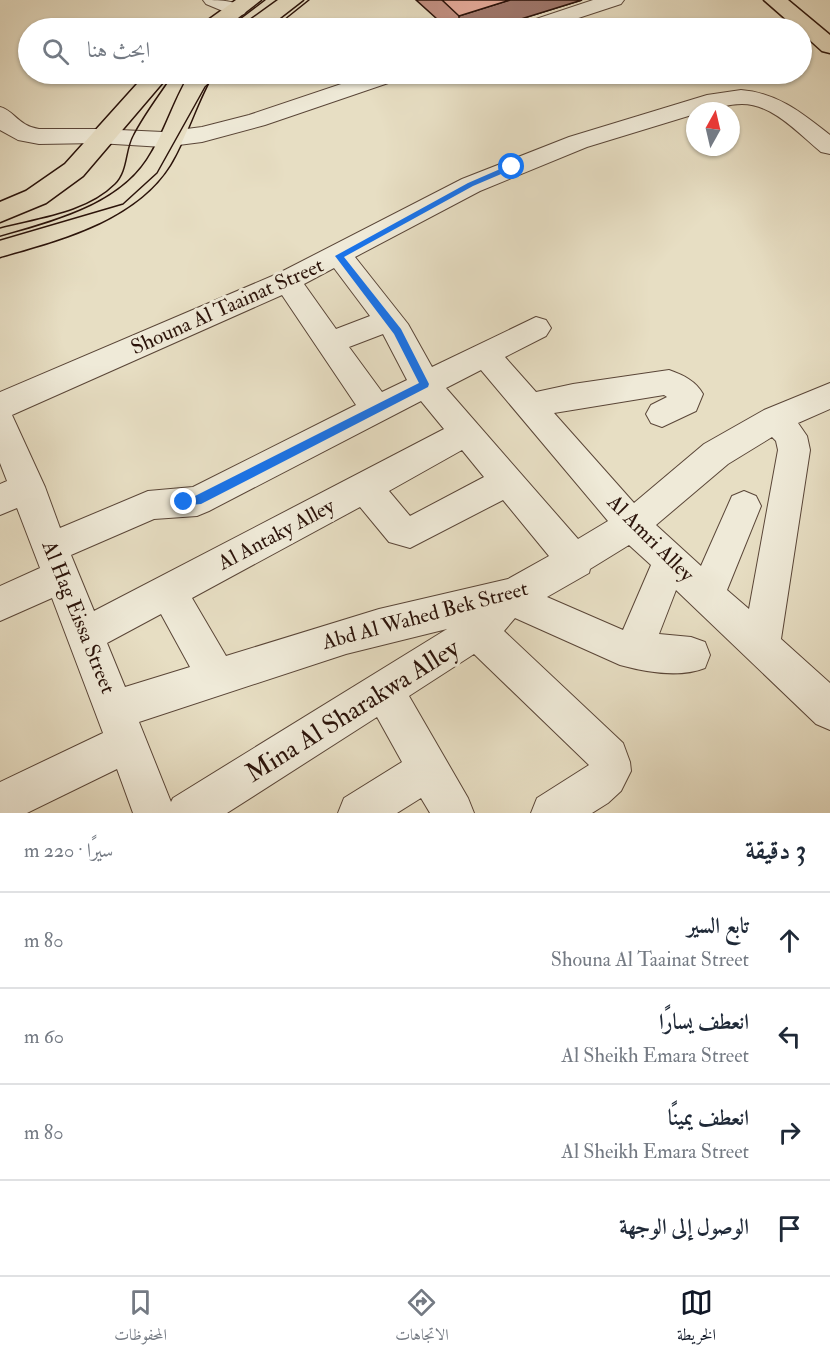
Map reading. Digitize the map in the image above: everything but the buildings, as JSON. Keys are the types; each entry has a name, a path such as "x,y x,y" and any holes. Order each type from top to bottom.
{"main road":[{"path":"268,18 292,0"},
{"path":"775,0 797,18"},
{"path":"225,18 243,5"},
{"path":"812,31 830,46"},
{"path":"7,211 36,197 74,170 149,84"},
{"path":"0,247 28,239 99,211 149,178 171,139 196,84"}],"street":[{"path":"213,0 243,5"},
{"path":"556,18 601,2"},
{"path":"0,114 11,128 23,134 46,137 102,136 171,139 245,124 363,84"},
{"name":"Shouna Al Taainat Street","path":"0,406 287,282 471,185 543,154 715,100 756,98 781,108 830,147"},
{"path":"339,256 389,320 425,384 576,562"},
{"path":"287,282 376,409"},
{"path":"330,342 389,320"},
{"path":"0,604 56,562 148,506 197,501 536,328"},
{"name":"Al Amri Alley","path":"485,354 632,525 830,710"},
{"path":"530,406 563,398 669,382 687,394 686,399 685,402 662,414"},
{"name":"Abd Al Wahed Bek Street","path":"0,804 122,726 315,632 418,616 508,597 526,590 576,562 632,525 717,454 775,419 830,395"},
{"path":"761,645 794,450 791,436 775,419"},
{"name":"Al Hag Eissa Street","path":"0,423 14,494 56,562 122,726 154,813"},
{"name":"Al Antaky Alley","path":"85,635 365,488 466,432"},
{"path":"365,488 401,531 410,533 508,481"},
{"path":"707,594 744,506"},
{"path":"635,651 646,618 671,560"},
{"path":"168,591 217,678"},
{"path":"508,597 620,647 635,651 691,655"},
{"name":"Mina Al Sharakwa Alley","path":"188,813 477,631 496,615 508,597"},
{"path":"477,631 606,753 610,762 610,772 603,780 552,813"},
{"path":"384,691 453,813"},
{"path":"359,813 428,769"}],"tram line":[{"path":"241,18 265,0"},
{"path":"286,18 309,0"},
{"path":"0,228 76,208 90,202 115,184 122,173 133,136 166,84"},
{"path":"0,240 123,204 157,173 208,84"}],"route":[{"path":"184,502 197,501 425,384 398,332 339,256 391,226 512,167"}]}
